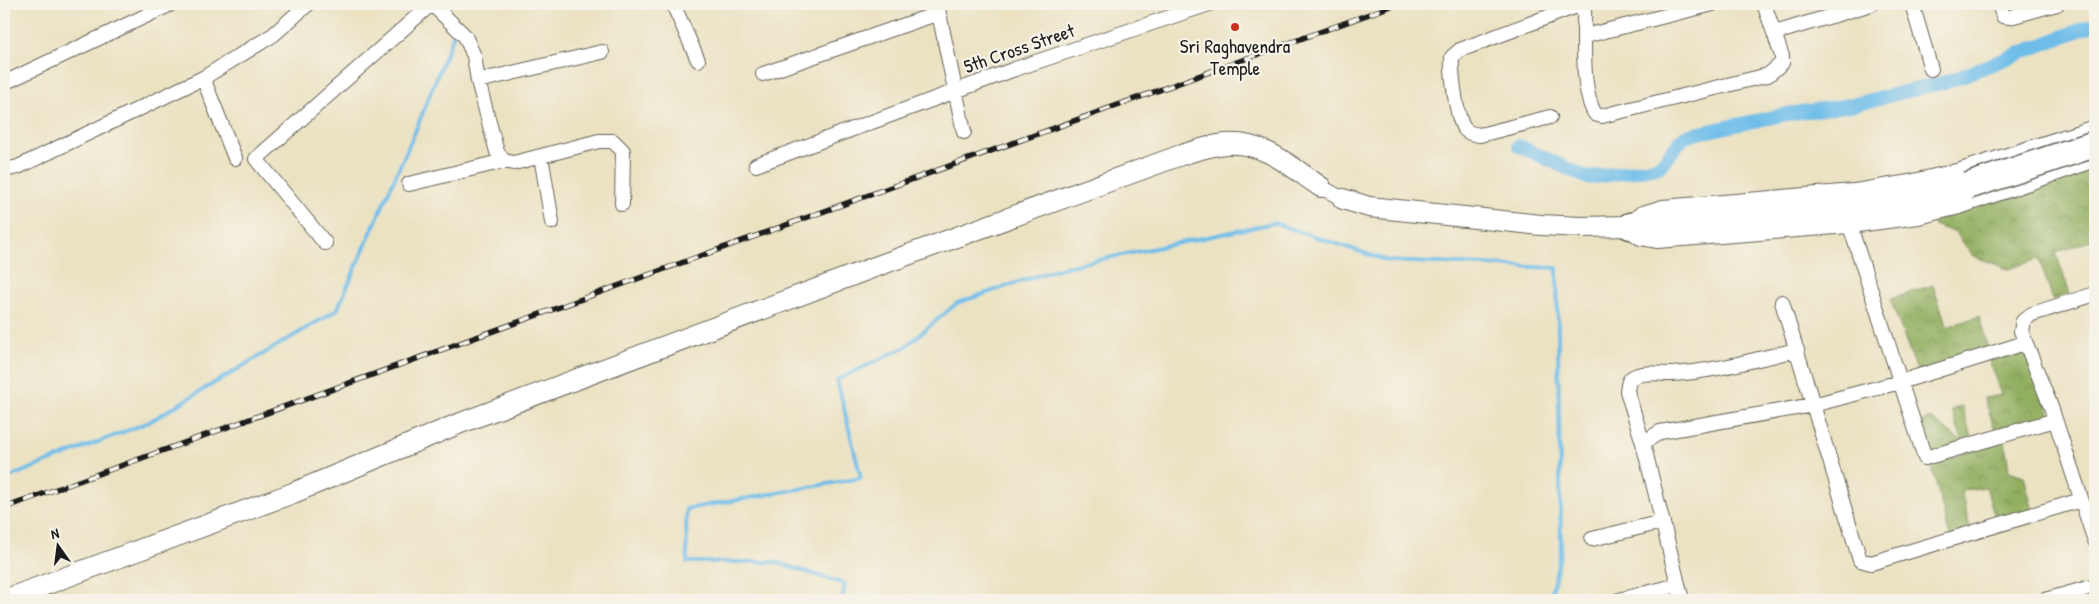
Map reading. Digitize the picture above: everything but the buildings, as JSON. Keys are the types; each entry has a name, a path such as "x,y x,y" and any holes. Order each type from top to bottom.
{"highway":[{"path":"1630,226 1876,206 1923,198 1968,186 2095,144"}],"street":[{"path":"4,83 171,4"},
{"path":"4,170 18,168 203,78 274,35 308,4"},
{"path":"325,243 256,159 432,4 465,36 474,56 478,81 498,152 504,161"},
{"path":"673,4 698,60"},
{"path":"1550,117 1480,135 1470,134 1463,128 1460,116 1451,69 1452,57 1460,50 1583,4 1586,80 1590,105 1595,114 1602,116 1768,75 1782,63 1775,33 1764,4"},
{"path":"1585,36 1713,4"},
{"path":"1775,33 1871,4"},
{"path":"1912,4 1931,69"},
{"path":"1999,4 2003,16 2010,17 2057,4"},
{"name":"5th Cross Street","path":"756,165 955,90 1200,5"},
{"path":"763,74 938,8 964,132"},
{"path":"478,81 602,52"},
{"path":"203,78 236,158"},
{"path":"4,600 293,493 468,421 882,265 1181,155 1224,144 1248,144 1265,150 1343,199 1369,207 1541,225 1630,226 1643,216 1663,210 1854,194 1914,184 1961,173 2095,130"},
{"path":"409,184 504,161 514,163 599,141 612,141 623,152 622,204"},
{"path":"2020,154 2029,180"},
{"path":"540,156 552,222"},
{"path":"1630,226 1647,238 1657,238 1849,223 1918,214 1960,204 2095,158"},
{"path":"1849,223 1926,458 2055,420"},
{"path":"2095,294 2032,314 2023,321 2021,331 2055,420 2095,541"},
{"path":"1782,302 1860,560 1865,563 1951,540 2081,500"},
{"path":"1643,444 1660,432 1813,405 1900,382 2025,343"},
{"path":"1682,600 1643,444 1627,391 1628,384 1632,378 1646,374 1673,374 1713,369 1797,350"},
{"path":"1592,539 1662,522"},
{"path":"1619,600 1678,586"},
{"path":"2045,600 2095,586"}],"green space":[{"path":"2095,157 2095,239 2056,253 2070,294 2053,300 2039,259 2008,269 1973,256 1956,233 1934,225 1931,215"},
{"path":"1933,285 1947,327 1979,316 1988,348 1919,376 1890,299"},
{"path":"2026,345 2053,421 1925,458 1914,424 1931,418 1963,443 1951,410 1962,406 1972,440 1996,432 1984,398 2001,395 1988,358"},
{"path":"2005,440 2009,471 2024,476 2033,511 1996,522 1986,487 1961,491 1971,532 1950,537 1931,464"}],"waterway":[{"path":"1519,146 1588,178 1659,167 1685,136 1787,114 1851,105 1949,81 2095,24"},
{"path":"4,479 149,422 337,310 417,127 455,31"},
{"path":"842,600 845,584 775,562 687,562 686,509 861,478 837,380 905,347 957,303 1060,268 1274,223 1388,261 1557,268 1561,551 1550,600"}],"railway":[{"path":"4,508 1397,4"}],"place":[{"name":"Sri Raghavendra Temple","path":"1235,27"}]}
